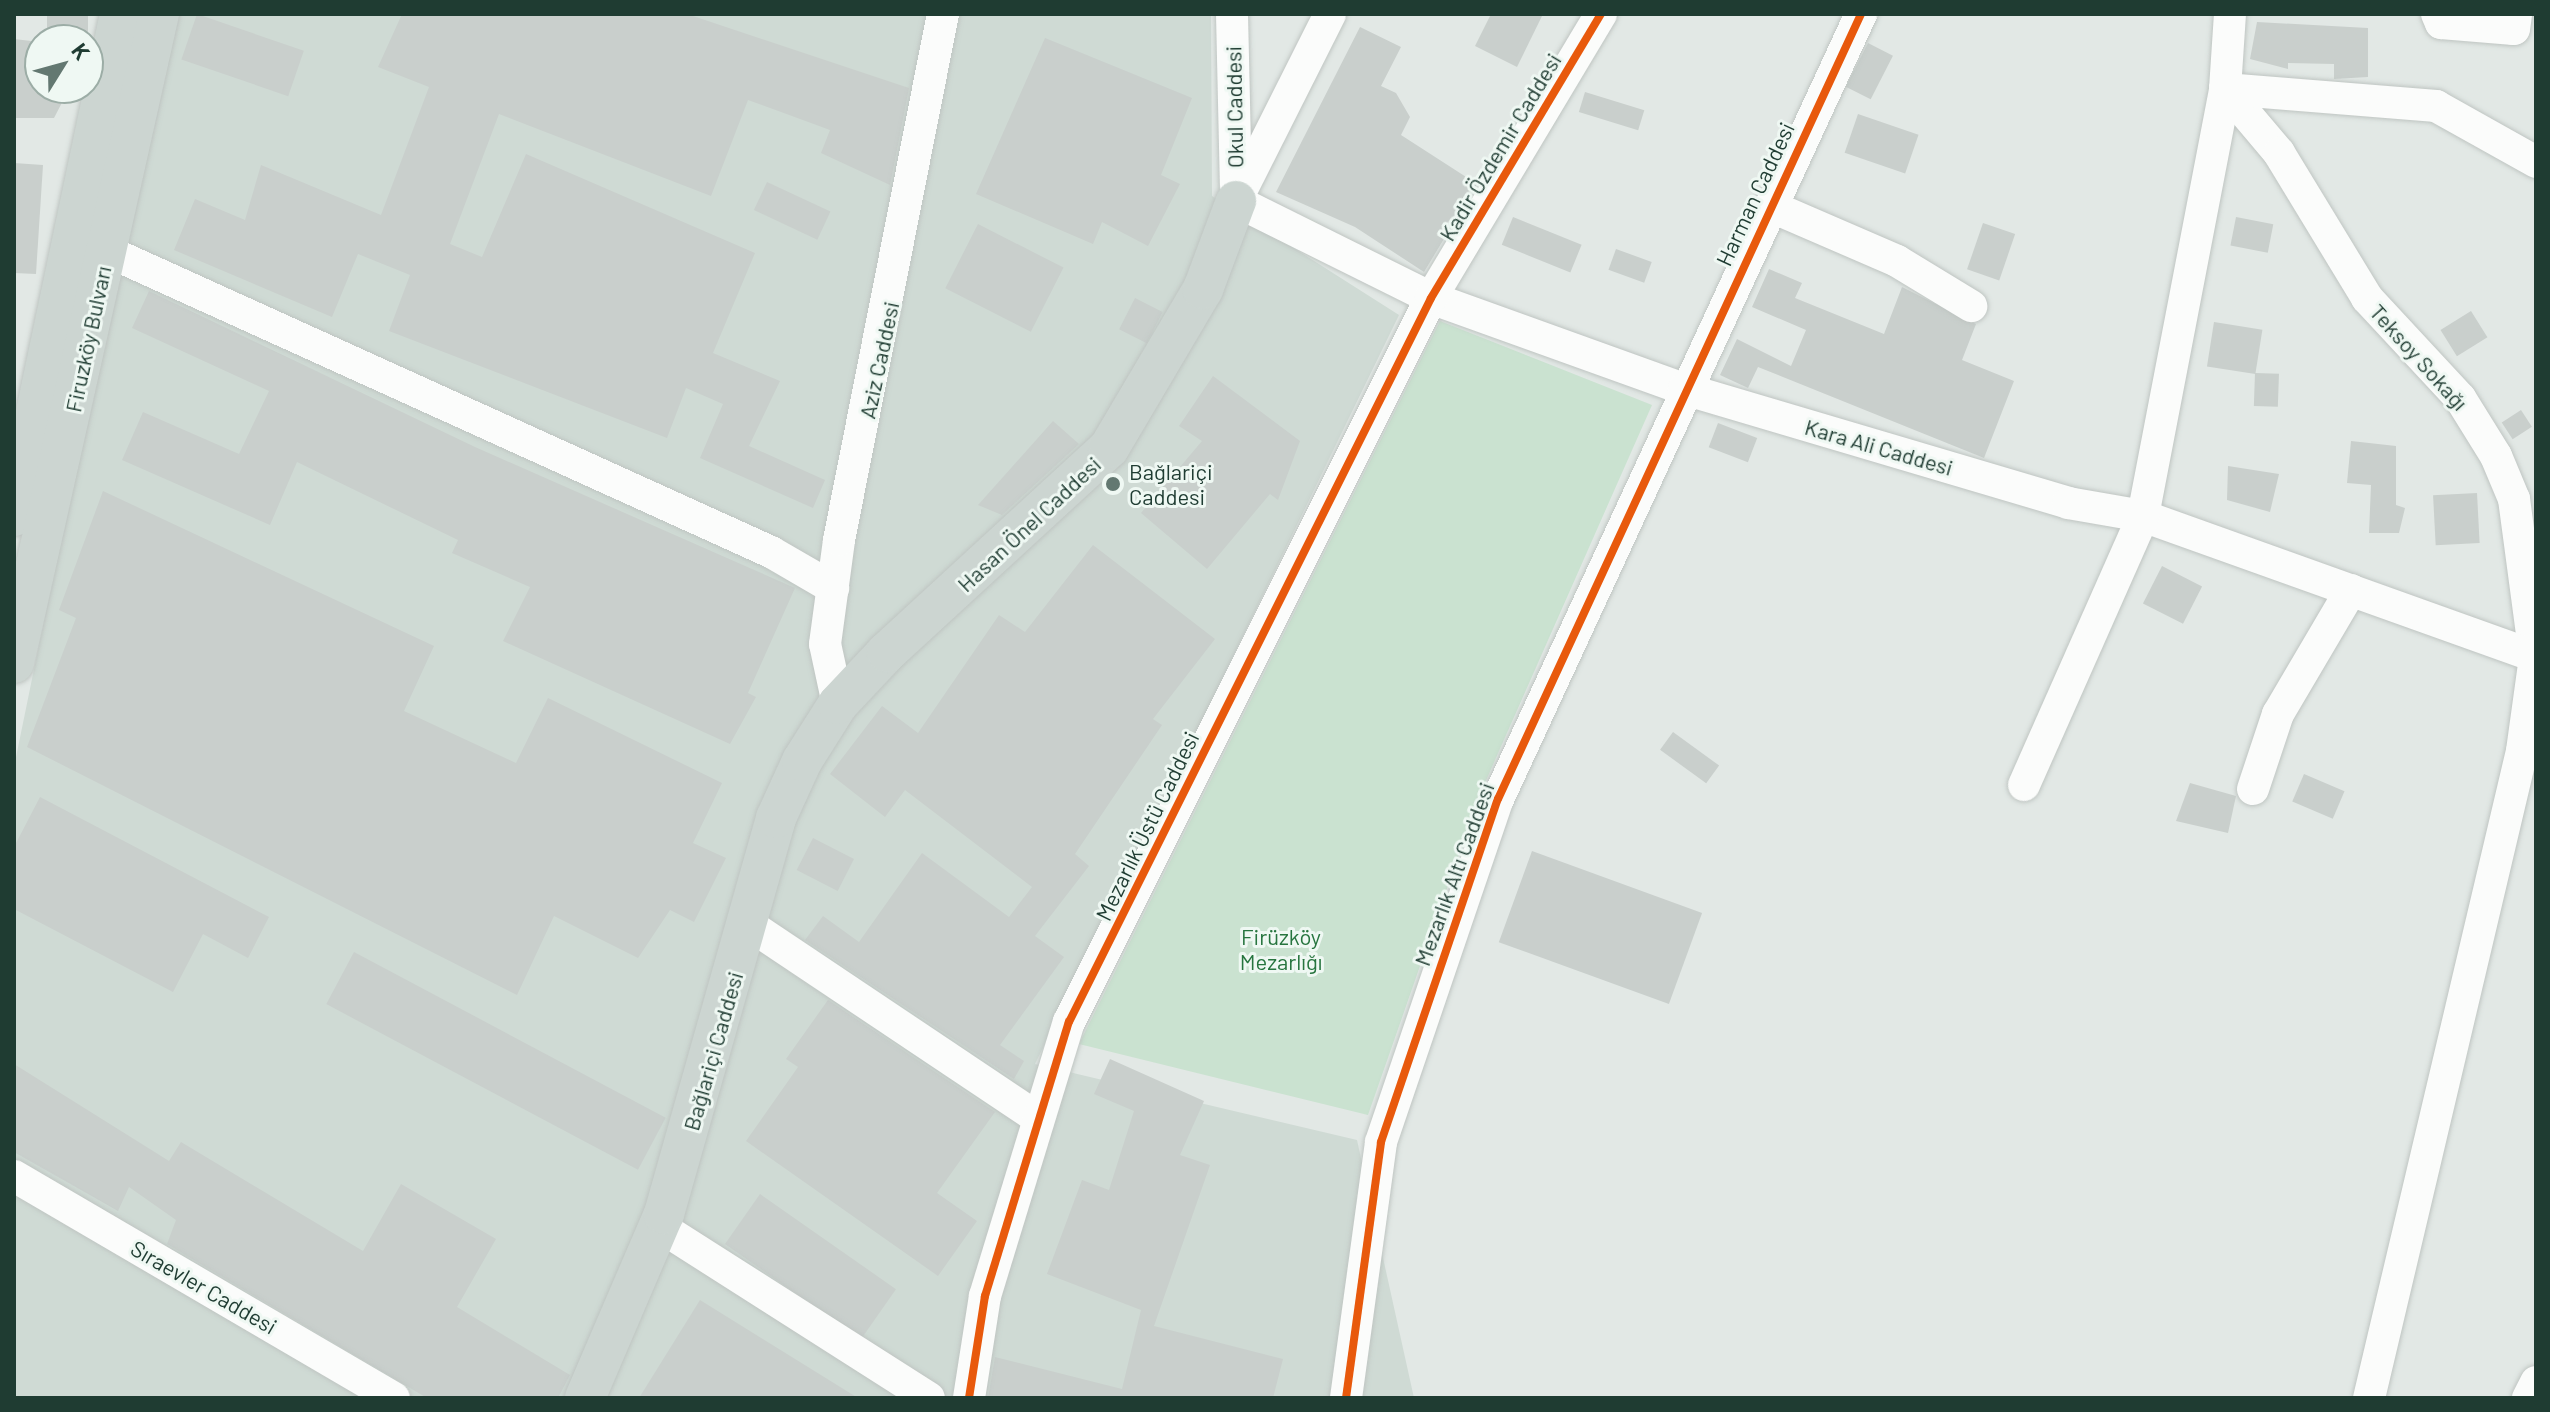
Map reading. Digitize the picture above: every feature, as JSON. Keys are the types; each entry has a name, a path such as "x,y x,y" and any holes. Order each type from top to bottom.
{"main road":[{"name":"Firuzköy Bulvarı","path":"14,516 120,14"},
{"name":"Firuzköy Bulvarı","path":"14,663 159,14"},
{"name":"Hasan Önel Caddesi","path":"838,704 1109,448 1203,289 1236,201"},
{"path":"14,577 34,564 43,543"},
{"name":"Bağlariçi Caddesi","path":"585,1398 659,1226 776,818 838,704"}],"street":[{"name":"Aziz Caddesi","path":"838,704 825,644 833,588 943,14"},
{"name":"Okul Caddesi","path":"1232,14 1236,201"},
{"name":"Hasan Önel Caddesi","path":"1236,201 1330,14"},
{"name":"Kadir Özdemir Caddesi","path":"1431,298 1601,14"},
{"name":"Harman Caddesi","path":"1684,389 1861,14"},
{"path":"2024,785 2143,516 2225,89 2230,14"},
{"path":"2437,14 2441,23 2514,29 2516,14"},
{"path":"2225,89 2436,106 2536,162"},
{"name":"Teksoy Sokağı","path":"2225,89 2279,153 2367,298 2460,398 2496,456 2514,499 2535,657 2522,751 2369,1398"},
{"name":"Kara Ali Caddesi","path":"1236,201 1431,298 1684,389 2068,503 2143,516 2535,657"},
{"path":"1770,206 1897,261 1971,306"},
{"path":"107,251 771,552 833,588"},
{"name":"Mezarlık Üstü Caddesi","path":"969,1398 985,1296 1069,1022 1431,298"},
{"name":"Mezarlık Altı Caddesi","path":"1346,1398 1381,1142 1412,1045 1498,799 1684,389"},
{"path":"2253,789 2278,714 2351,590"},
{"path":"748,924 1038,1118"},
{"name":"Sıraevler Caddesi","path":"14,1176 394,1398"},
{"path":"659,1226 929,1398"},
{"path":"2528,1398 2536,1382"}],"shaded area":[{"path":"168,14 1211,14 1212,196 1399,315 1035,1064 1357,1140 1414,1398 14,1398 14,767"}],"green space":[{"name":"Firüzköy Mezarlığı","path":"1440,321 1652,405 1480,794 1368,1115 1079,1044"}],"building":[{"path":"47,14 88,14 88,24 47,24"},
{"path":"197,14 304,51 288,96 181,59"},
{"path":"402,14 687,14 909,88 890,185 821,153 830,130 748,100 711,196 499,114 450,244 482,257 526,154 755,253 713,353 780,381 749,446 825,480 813,508 700,458 723,404 686,388 667,438 389,331 410,275 358,254 332,317 174,250 195,199 245,220 261,165 381,215 429,87 378,67"},
{"path":"1491,14 1543,14 1517,67 1475,46"},
{"path":"2257,22 2368,28 2368,77 2334,79 2334,64 2288,63 2288,69 2250,59"},
{"path":"1360,27 1401,47 1381,86 1396,93 1410,117 1401,135 1477,184 1424,272 1355,227 1276,192"},
{"path":"1045,38 1192,98 1161,175 1180,184 1148,246 1102,222 1093,244 976,194"},
{"path":"14,39 24,40 24,104 61,104 54,118 14,118"},
{"path":"1868,43 1893,56 1871,99 1846,87"},
{"path":"1585,92 1644,110 1638,130 1579,112"},
{"path":"1858,114 1919,135 1905,174 1845,153"},
{"path":"14,163 43,165 36,274 14,273"},
{"path":"767,182 830,212 817,240 754,210"},
{"path":"1513,217 1582,245 1570,273 1502,245"},
{"path":"2236,217 2273,224 2268,253 2230,245"},
{"path":"1983,223 2015,234 1999,280 1967,269"},
{"path":"978,224 1064,268 1031,332 945,288"},
{"path":"1616,249 1652,262 1644,283 1608,270"},
{"path":"1769,269 1802,283 1795,298 1884,334 1902,287 1976,324 1962,360 2014,381 1984,458 1758,367 1748,388 1720,375 1737,339 1791,366 1806,330 1752,307"},
{"path":"149,291 475,447 795,588 748,693 756,697 730,744 503,641 530,587 452,553 458,540 297,462 270,525 122,460 143,412 239,454 269,391 132,328"},
{"path":"1135,298 1163,312 1147,343 1119,329"},
{"path":"2471,311 2487,337 2457,356 2440,330"},
{"path":"2214,322 2262,330 2255,374 2207,366"},
{"path":"2255,373 2279,374 2278,407 2254,406"},
{"path":"1213,376 1300,441 1278,500 1270,494 1207,569 1141,513 1202,441 1179,426"},
{"path":"2521,410 2532,427 2513,439 2502,423"},
{"path":"1053,421 1079,444 1002,515 978,505"},
{"path":"1718,423 1757,438 1748,462 1709,447"},
{"path":"2351,441 2396,446 2396,505 2405,508 2399,533 2369,533 2371,485 2347,483"},
{"path":"2228,466 2279,474 2270,512 2227,500"},
{"path":"103,491 434,646 404,711 516,763 548,698 722,783 693,843 726,858 694,922 670,910 638,958 554,916 517,995 27,747 76,618 59,610"},
{"path":"2477,493 2480,543 2436,545 2433,495"},
{"path":"1093,545 1215,639 1153,719 1162,725 1075,854 1089,866 1035,936 1064,957 1000,1045 1024,1061 1014,1079 805,940 823,916 859,942 922,853 1009,917 1032,887 905,790 885,817 830,774 882,706 918,733 999,615 1025,632"},
{"path":"2162,566 2202,586 2183,624 2143,603"},
{"path":"1673,732 1719,766 1706,783 1660,750"},
{"path":"2304,774 2345,791 2333,819 2292,802"},
{"path":"2190,783 2236,796 2228,833 2176,821"},
{"path":"40,797 269,917 248,958 203,934 173,992 14,909 14,847"},
{"path":"813,838 854,859 838,891 797,870"},
{"path":"1532,851 1702,913 1669,1004 1499,942"},
{"path":"354,952 666,1118 638,1170 326,1004"},
{"path":"828,1000 995,1112 937,1193 977,1221 938,1276 746,1141 798,1067 786,1059"},
{"path":"1110,1059 1204,1101 1180,1155 1210,1165 1154,1326 1283,1359 1273,1398 988,1398 995,1357 1122,1389 1141,1310 1047,1274 1082,1180 1109,1190 1134,1111 1094,1094"},
{"path":"14,1064 169,1161 181,1142 363,1251 401,1184 496,1239 457,1307 570,1375 558,1398 427,1398 167,1244 176,1220 129,1187 118,1211 14,1152"},
{"path":"760,1194 896,1289 861,1339 725,1244"},
{"path":"700,1300 858,1398 639,1398"}],"cycle path":[{"path":"969,1398 985,1296 1069,1022 1431,298 1601,14"},
{"path":"1346,1398 1381,1142 1498,799 1861,14"}],"place":[{"name":"Bağlariçi Caddesi","path":"1113,484"}]}
